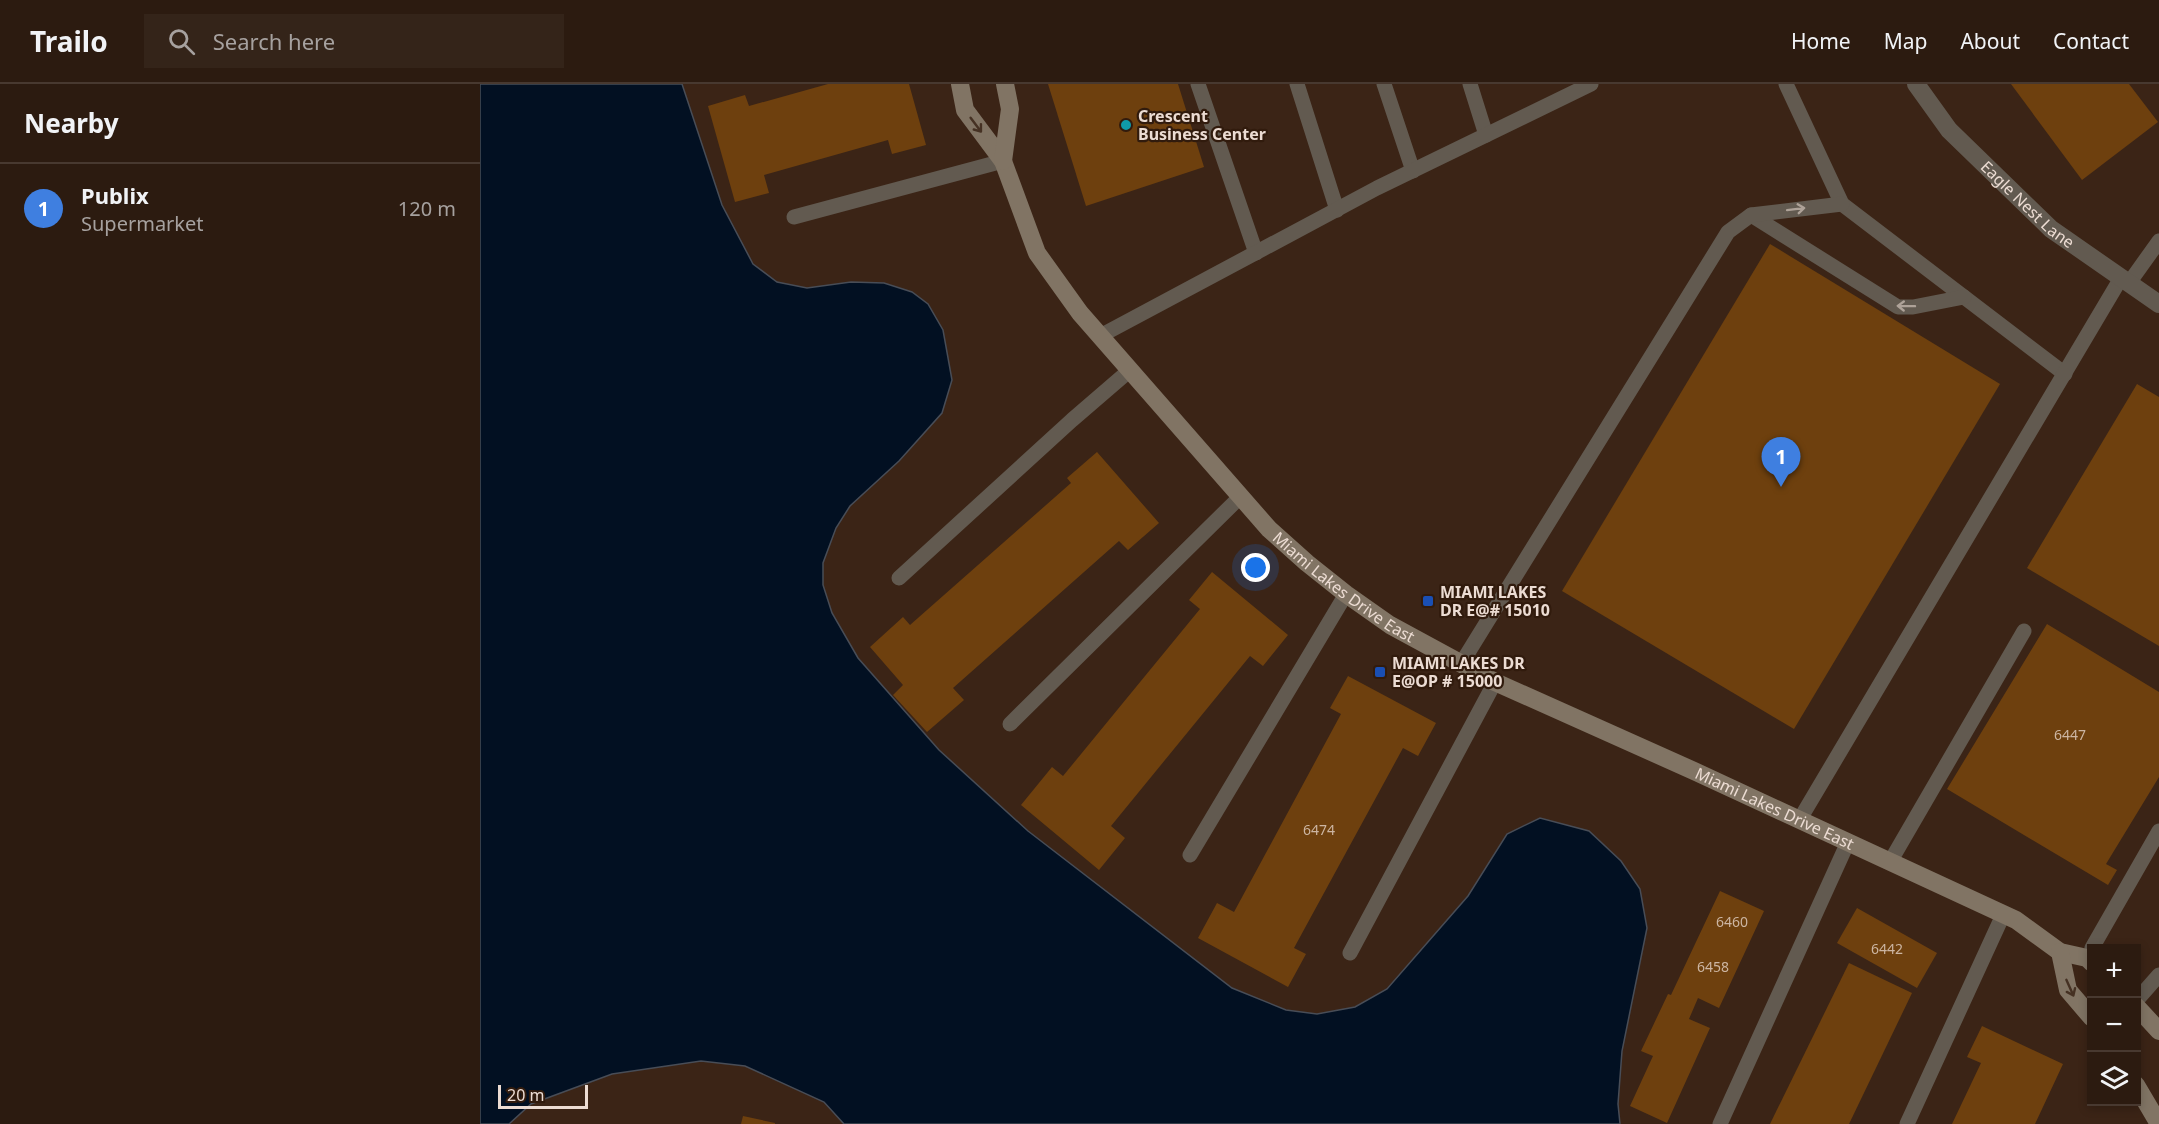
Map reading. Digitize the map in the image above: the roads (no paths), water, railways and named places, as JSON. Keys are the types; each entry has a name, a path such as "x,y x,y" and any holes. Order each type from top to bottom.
{"main road":[{"name":"Miami Lakes Drive East","path":"960,84 965,110 1003,161 1037,253 1080,313 1269,528 1307,563 1346,594 1390,625 1495,682 1800,819 2016,920 2060,952 2087,955"},
{"name":"Miami Lakes Drive East","path":"1003,161 1010,108 1005,84"},
{"path":"2060,952 2068,990 2087,1013"},
{"path":"2141,1011 2159,1031"},
{"path":"2141,1093 2159,1124"}],"street":[{"name":"Eagle Nest Lane","path":"1916,84 1949,130 2051,229 2159,304"}],"lane":[{"path":"1197,84 1256,253"},
{"path":"1297,84 1337,210"},
{"path":"1384,84 1413,171"},
{"path":"1470,84 1486,135"},
{"path":"1100,336 1337,210 1591,84"},
{"path":"1786,84 1842,204 2065,374"},
{"path":"794,217 1003,161"},
{"path":"1461,664 1728,232 1751,215 1842,204"},
{"path":"1751,215 1885,301 1898,307 1913,307 1964,297"},
{"path":"1800,819 2065,374 2125,281 2159,241"},
{"path":"899,578 1130,370"},
{"path":"1010,724 1241,496"},
{"path":"1190,855 1346,594"},
{"path":"1890,862 2024,631"},
{"path":"1350,953 1495,682"},
{"path":"2096,944 2159,831"},
{"path":"1720,1124 1848,842"},
{"path":"1907,1124 2003,915"},
{"path":"2139,998 2159,975"}],"water":[{"path":"480,84 682,84 722,205 753,264 777,282 807,288 851,282 884,283 912,292 928,304 943,330 952,380 942,413 899,461 850,506 836,528 823,563 823,585 832,613 858,658 939,750 1028,831 1232,988 1286,1010 1317,1014 1355,1007 1387,989 1468,896 1507,834 1540,818 1589,831 1621,861 1640,889 1647,928 1622,1051 1618,1104 1620,1124 844,1124 824,1102 745,1066 701,1061 612,1074 531,1104 509,1124 480,1124"}],"place":[{"name":"Crescent Business Center","path":"1126,125"},
{"name":"Publix","path":"1781,487"},
{"name":"MIAMI LAKES DR E@# 15010","path":"1428,601"},
{"name":"MIAMI LAKES DR E@OP # 15000","path":"1380,672"}]}
